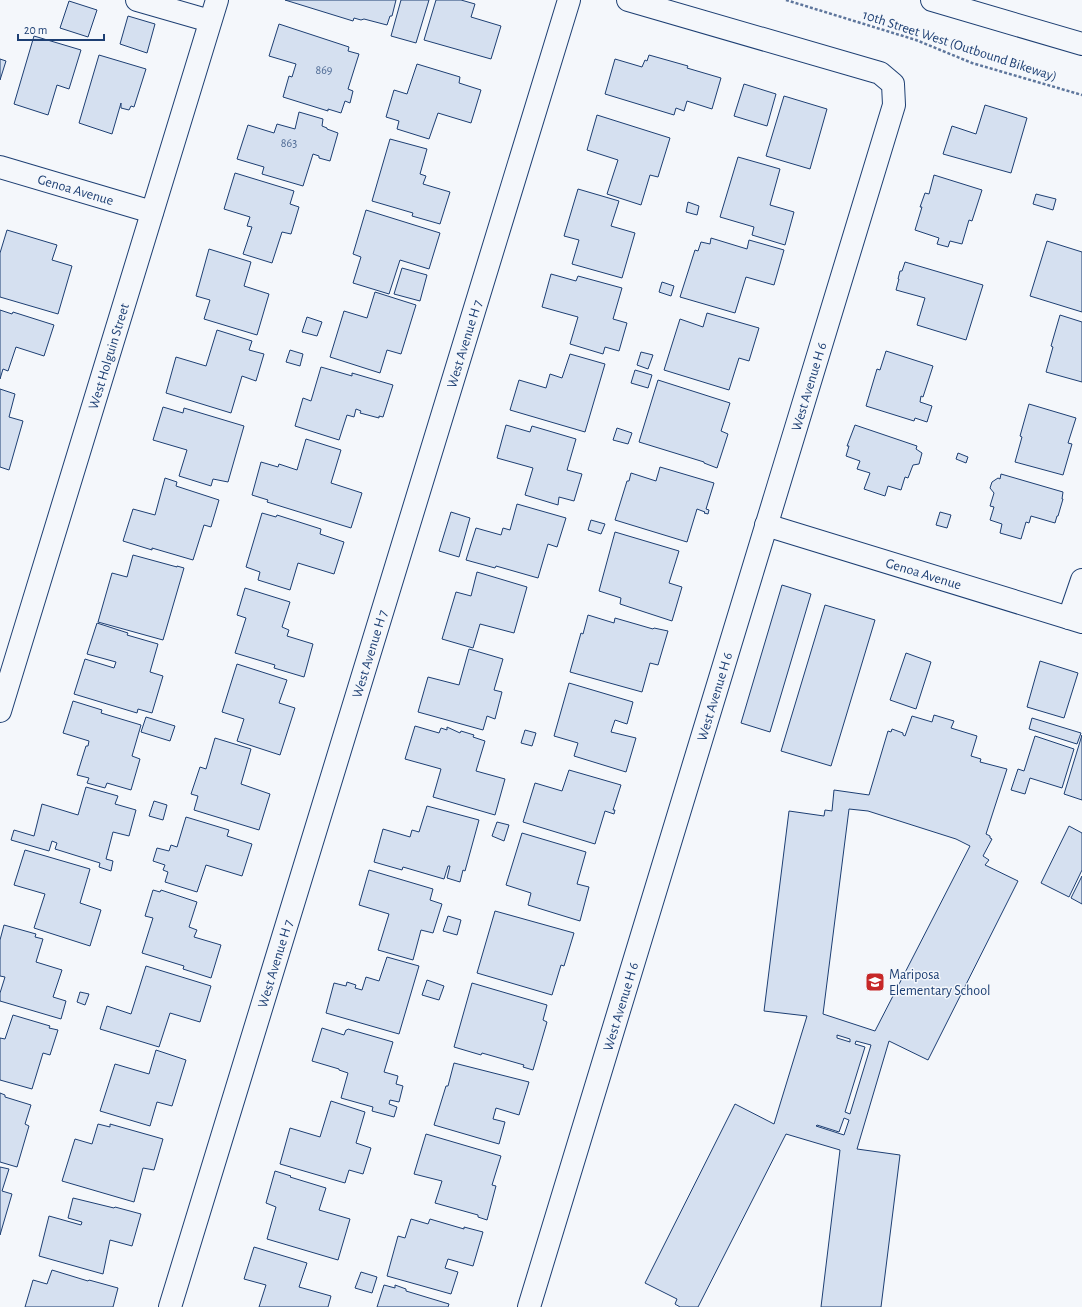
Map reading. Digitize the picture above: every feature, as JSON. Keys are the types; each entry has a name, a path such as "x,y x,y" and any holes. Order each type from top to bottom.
{"street":[{"path":"137,0 210,21"},
{"name":"West Holguin Street","path":"0,712 217,0"},
{"name":"West Avenue H 7","path":"170,1307 569,0"},
{"name":"West Avenue H 6","path":"528,1307 894,104 893,84 880,73 628,0"},
{"path":"932,0 1082,44"},
{"name":"Genoa Avenue","path":"0,167 152,212"},
{"name":"Genoa Avenue","path":"766,525 1076,620"},
{"path":"1076,620 1082,580"}],"path":[{"name":"10th Street West (Outbound Bikeway)","path":"786,0 916,40 972,63 1082,95"}],"building":[{"path":"285,0 396,0 392,16 390,16 387,25 364,19 361,20 354,18 353,21"},
{"path":"401,0 429,0 416,43 391,36"},
{"path":"436,0 461,0 475,4 471,17 501,26 491,59 424,40"},
{"path":"69,1 97,10 88,37 60,28"},
{"path":"128,16 155,24 147,53 120,44"},
{"path":"279,24 349,47 348,51 359,54 348,89 353,91 350,103 345,101 341,113 328,109 328,111 283,97 289,76 292,77 296,64 269,56"},
{"path":"34,36 81,50 69,89 57,85 48,115 14,104"},
{"path":"99,55 146,69 134,107 131,106 129,110 121,108 121,103 112,134 79,123"},
{"path":"649,55 688,66 687,68 721,78 712,109 687,101 684,111 676,108 674,115 605,94 615,59 642,67 645,60 647,61"},
{"path":"0,59 6,61 0,80"},
{"path":"417,64 460,77 459,83 481,90 471,123 438,113 429,139 397,129 399,121 386,117 394,90 407,94"},
{"path":"744,84 776,94 767,126 734,116"},
{"path":"784,96 827,109 810,169 766,156"},
{"path":"985,105 1027,118 1011,173 943,154 952,126 976,134"},
{"path":"299,112 323,119 322,126 338,133 330,161 319,158 319,156 313,154 303,186 262,174 264,167 237,159 248,125 274,133 277,124 295,129"},
{"path":"597,115 670,138 658,177 650,175 641,205 607,194 618,160 587,150"},
{"path":"390,139 427,149 420,174 426,176 423,184 450,192 440,224 412,216 413,213 372,201"},
{"path":"738,157 780,169 770,205 794,212 785,245 752,235 754,227 720,217"},
{"path":"235,173 294,191 290,204 299,207 291,234 282,232 272,263 243,254 252,227 247,226 250,217 224,209"},
{"path":"934,175 982,190 972,221 969,220 962,244 950,241 948,247 937,244 939,238 915,230 922,207 920,207 925,193 929,194"},
{"path":"578,189 619,201 611,226 635,233 622,278 572,264 579,240 564,236"},
{"path":"1036,194 1056,199 1053,210 1033,204"},
{"path":"688,202 699,206 697,215 686,212"},
{"path":"366,210 440,233 429,269 400,260 389,294 353,283 361,257 353,254"},
{"path":"7,230 57,245 52,260 72,266 58,314 0,297 0,253"},
{"path":"711,238 747,249 749,240 784,250 774,285 746,277 735,313 680,297 695,250 698,251 701,242 710,244"},
{"path":"1047,241 1082,252 1082,312 1030,296"},
{"path":"209,249 251,262 244,286 269,294 257,335 204,319 210,300 196,296"},
{"path":"905,262 983,285 966,340 917,325 925,298 896,290 900,271 902,271"},
{"path":"402,268 427,275 420,301 394,294"},
{"path":"551,274 576,281 578,276 622,288 613,319 627,323 619,351 605,347 603,354 570,344 578,317 542,307"},
{"path":"662,282 674,286 671,296 659,292"},
{"path":"375,292 416,305 401,354 387,350 380,373 330,357 344,311 367,318"},
{"path":"0,310 12,314 13,312 54,325 44,356 16,347 8,371 3,369 0,379"},
{"path":"707,313 759,328 749,361 739,358 729,390 664,370 680,319 703,327"},
{"path":"1060,315 1082,322 1082,382 1046,372 1053,347 1051,346"},
{"path":"307,317 322,322 317,336 302,332"},
{"path":"217,330 252,341 249,350 264,354 256,381 242,376 231,413 166,393 176,357 206,366"},
{"path":"290,350 303,354 300,366 286,362"},
{"path":"886,351 933,366 920,402 932,406 927,422 915,418 914,421 866,406 877,369 880,370"},
{"path":"641,352 653,355 648,369 637,365"},
{"path":"570,354 605,364 585,432 510,410 519,380 546,388 550,374 562,378"},
{"path":"321,367 352,376 352,373 393,385 383,417 379,416 379,418 360,413 361,411 356,409 354,417 347,415 339,440 295,426 303,398 311,401"},
{"path":"635,370 652,375 648,388 631,383"},
{"path":"658,380 730,403 721,431 728,434 717,468 704,462 639,442"},
{"path":"0,389 15,394 9,417 23,421 9,470 0,467"},
{"path":"1029,404 1076,418 1068,443 1072,444 1063,475 1015,462 1022,437 1020,436"},
{"path":"163,407 183,413 184,408 244,426 228,482 213,479 211,486 179,476 187,450 153,440"},
{"path":"506,425 530,432 532,426 576,439 567,470 582,474 574,501 559,497 558,505 525,495 533,468 497,458"},
{"path":"855,425 917,446 916,449 922,453 919,464 913,465 908,478 905,477 901,490 888,486 885,496 864,489 870,473 857,469 860,461 846,456 849,446 847,446"},
{"path":"617,428 632,433 628,444 613,440"},
{"path":"306,439 341,450 331,483 362,493 351,528 267,502 268,500 252,495 261,462 278,467 279,464 297,470"},
{"path":"958,453 968,457 966,463 956,459"},
{"path":"660,467 714,483 706,509 709,510 708,514 697,509 687,542 615,520 627,481 629,481 631,473 656,481"},
{"path":"1001,474 1063,492 1063,499 1055,523 1031,516 1029,523 1026,522 1021,539 1000,533 1002,524 990,520 994,507 990,506 994,493 990,488 992,482 998,478 1000,479"},
{"path":"165,478 177,482 176,486 219,500 211,527 204,525 193,560 123,541 133,509 155,515"},
{"path":"517,504 566,518 557,547 548,544 538,578 496,566 495,568 466,560 476,528 501,535 503,528 510,530"},
{"path":"451,512 470,518 459,557 439,551"},
{"path":"940,512 951,515 947,528 936,525"},
{"path":"262,513 276,517 277,515 321,529 320,534 344,542 334,574 298,563 290,590 258,580 260,572 246,567"},
{"path":"591,520 605,524 601,534 588,530"},
{"path":"615,532 679,551 669,583 682,587 672,621 620,604 621,598 599,591"},
{"path":"133,555 184,568 163,640 98,622 112,573 127,577"},
{"path":"477,572 527,587 514,633 480,624 473,648 442,639 456,592 471,596"},
{"path":"782,585 811,594 770,732 741,723"},
{"path":"245,588 290,602 282,627 289,630 287,636 313,644 304,677 274,668 275,665 235,653 246,618 237,615"},
{"path":"825,605 875,620 831,766 781,751"},
{"path":"588,615 614,623 615,618 653,629 668,631 658,665 650,663 642,692 570,672 581,633 583,634"},
{"path":"97,623 128,633 127,635 158,644 150,672 163,676 152,713 138,709 137,713 74,694 85,659 114,668 116,662 87,654"},
{"path":"469,649 503,659 494,690 502,692 495,719 487,716 483,730 418,712 428,677 459,685"},
{"path":"906,653 931,662 916,709 890,700"},
{"path":"1040,661 1078,673 1064,718 1027,707"},
{"path":"237,664 287,680 279,703 295,708 280,755 237,741 244,719 222,712"},
{"path":"569,683 633,702 627,724 615,720 611,732 636,738 626,772 574,756 578,743 554,736"},
{"path":"73,701 102,710 101,713 141,725 132,756 140,759 131,790 107,783 105,788 87,783 89,778 77,775 89,741 63,733"},
{"path":"934,715 954,721 951,728 977,736 971,756 981,759 980,762 1007,769 986,834 992,839 983,856 989,860 985,865 1018,881 928,1060 889,1041 857,1149 900,1155 881,1307 821,1307 840,1150 786,1134 698,1307 680,1307 675,1304 677,1299 645,1283 735,1104 774,1124 807,1016 764,1011 789,811 824,816 825,810 832,811 834,790 869,795 888,731 891,732 892,729 903,733 905,736 912,716 932,722","holes":["849,809 868,811 956,839 970,846 875,1031 823,1014","837,1035 850,1039 850,1042 837,1038","856,1041 871,1045 850,1114 845,1112 865,1047 855,1044","844,1118 849,1120 844,1135 816,1126 817,1125 839,1132"]},
{"path":"146,717 175,726 170,741 141,732"},
{"path":"1032,718 1081,733 1077,744 1029,729"},
{"path":"415,726 439,733 441,728 447,730 447,727 460,733 461,731 474,735 473,737 485,741 476,771 505,779 495,815 433,797 441,769 405,759"},
{"path":"525,730 536,733 532,746 521,743"},
{"path":"1082,735 1082,800 1064,794"},
{"path":"1035,736 1074,749 1062,788 1030,778 1025,794 1011,790 1018,769 1024,771"},
{"path":"215,738 251,749 241,784 270,794 259,830 194,810 198,796 191,794 200,767 206,769"},
{"path":"569,770 621,785 613,810 615,810 614,814 605,811 595,844 523,822 535,783 562,791"},
{"path":"86,787 118,796 115,804 136,810 129,836 113,832 106,859 113,861 111,871 99,867 100,863 55,849 57,843 52,841 49,851 11,840 14,830 34,836 42,804 78,815"},
{"path":"154,801 167,805 163,820 149,816"},
{"path":"427,806 479,820 465,871 463,870 460,882 447,878 450,866 448,866 444,879 403,867 402,870 374,862 383,829 410,837 412,830 419,832"},
{"path":"186,817 229,830 227,836 252,844 242,876 206,865 197,892 165,882 168,872 163,870 165,865 153,861 157,848 169,851 171,845 177,847"},
{"path":"497,822 509,825 504,841 492,836"},
{"path":"1069,826 1082,833 1082,870 1069,897 1041,883"},
{"path":"522,833 586,852 577,884 589,887 580,921 528,905 531,893 506,885"},
{"path":"25,850 90,869 80,903 101,910 90,946 34,928 45,894 14,885"},
{"path":"369,870 433,889 430,900 442,904 433,933 421,930 413,960 378,950 389,914 359,905"},
{"path":"1082,876 1082,904 1071,898"},
{"path":"153,890 160,892 161,890 197,902 189,927 197,930 194,937 221,945 211,978 183,969 184,966 142,953 153,918 145,916"},
{"path":"495,911 574,933 564,966 561,965 552,995 477,973"},
{"path":"448,916 461,920 457,935 443,931"},
{"path":"4,925 36,934 35,937 43,939 36,962 62,970 53,997 66,1001 61,1019 0,1001 0,993 5,977 0,976 0,940"},
{"path":"387,957 419,966 399,1034 326,1013 334,983 346,986 347,982 356,985 355,988 362,990 366,977 379,981"},
{"path":"146,966 211,986 200,1022 170,1013 159,1047 100,1029 107,1006 131,1014"},
{"path":"427,980 444,986 439,1000 422,995"},
{"path":"472,983 547,1005 543,1020 547,1022 533,1070 523,1067 524,1065 454,1047"},
{"path":"80,992 89,994 85,1005 77,1002"},
{"path":"13,1015 50,1026 49,1028 58,1030 50,1055 43,1053 32,1089 0,1080 0,1038 5,1039"},
{"path":"322,1028 344,1035 348,1029 393,1042 384,1072 398,1076 396,1084 403,1086 399,1102 390,1100 389,1104 397,1107 394,1117 372,1111 373,1107 341,1098 348,1073 312,1061"},
{"path":"156,1050 186,1060 172,1106 157,1102 150,1126 100,1111 115,1064 149,1074"},
{"path":"454,1063 529,1082 519,1115 496,1108 493,1119 505,1122 499,1144 434,1125 446,1086 448,1086"},
{"path":"0,1093 5,1095 5,1097 31,1105 25,1124 29,1126 17,1167 0,1162"},
{"path":"331,1101 365,1112 356,1143 371,1148 363,1174 349,1170 345,1183 280,1164 290,1128 320,1137"},
{"path":"98,1124 110,1127 110,1124 163,1139 154,1170 143,1168 134,1202 62,1181 75,1139 92,1144"},
{"path":"426,1134 501,1156 492,1185 496,1186 487,1220 478,1217 478,1215 435,1203 442,1181 414,1174"},
{"path":"0,1167 9,1169 2,1191 12,1194 0,1235"},
{"path":"275,1171 326,1188 319,1210 350,1219 338,1260 267,1239 276,1207 266,1203"},
{"path":"73,1198 141,1214 132,1246 110,1240 103,1274 39,1256 49,1216 81,1225 82,1222 68,1218"},
{"path":"411,1219 428,1224 430,1219 464,1229 464,1227 483,1232 473,1266 448,1259 445,1268 458,1272 451,1294 387,1276 398,1236 405,1238"},
{"path":"254,1247 307,1263 299,1287 331,1296 328,1307 259,1307 266,1285 244,1279"},
{"path":"52,1270 118,1288 113,1307 25,1307 33,1280 47,1284"},
{"path":"361,1272 377,1277 372,1293 355,1288"},
{"path":"384,1285 395,1288 395,1285 406,1289 406,1291 449,1304 448,1307 377,1307"}],"place":[{"name":"Mariposa Elementary School","path":"875,982"}]}
